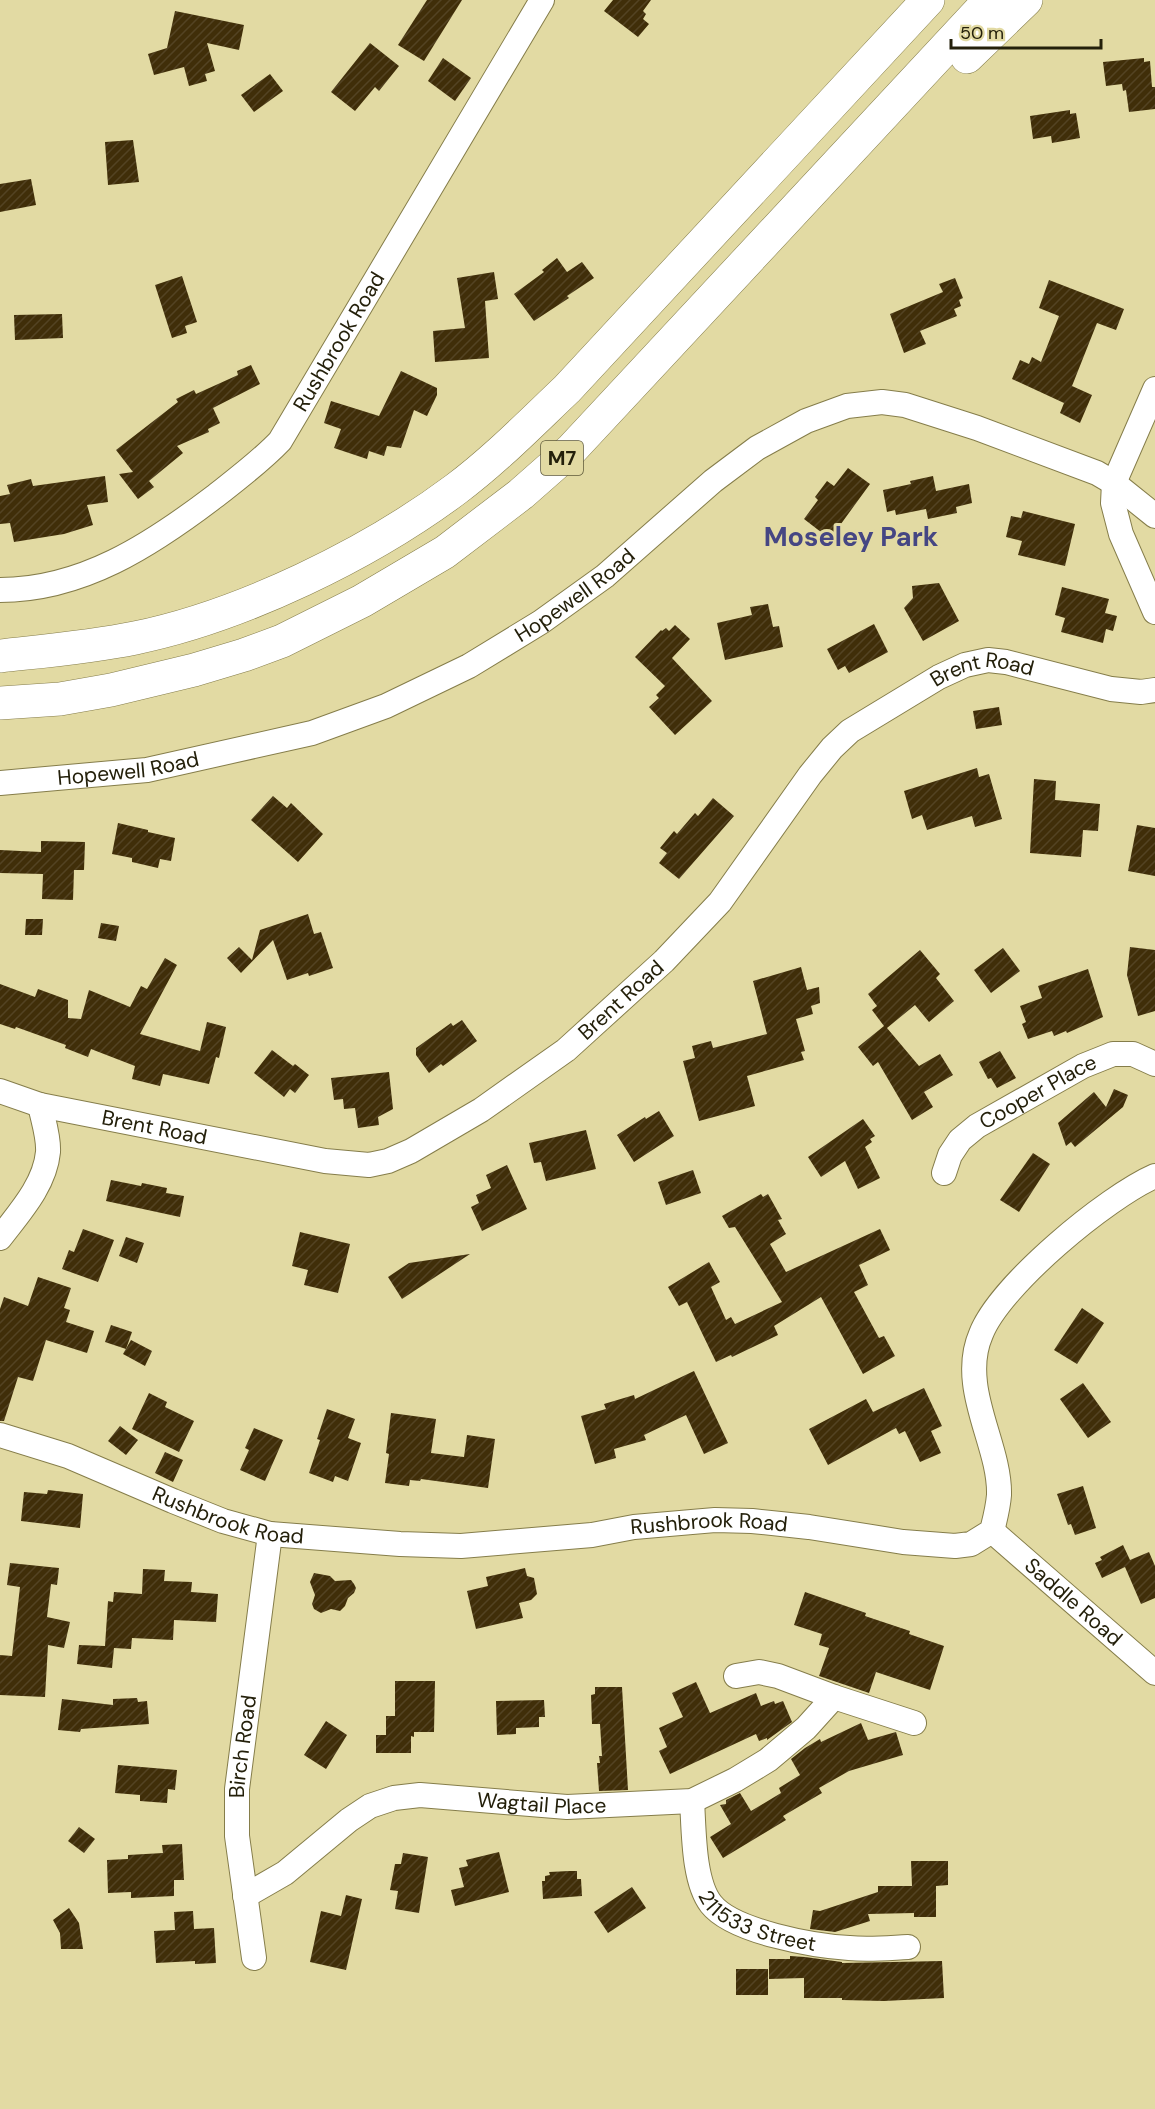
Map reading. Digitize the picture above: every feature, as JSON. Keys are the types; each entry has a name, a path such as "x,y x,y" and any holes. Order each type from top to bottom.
{"highway":[{"path":"763,179 903,0"},
{"name":"M7","path":"0,656 136,638 201,620 260,598 337,563 400,527 455,489 506,448 603,351 928,0"},
{"name":"M7","path":"0,703 70,697 111,690 244,655 282,641 362,601 445,552 521,494 571,450 990,0"},
{"path":"717,295 757,278 778,260 985,38 1026,0"}],"street":[{"name":"Rushbrook Road","path":"0,590 44,587 76,578 139,549 235,481 280,441 542,0"},
{"path":"1155,389 1114,483 1113,503 1115,519 1155,612"},
{"name":"Hopewell Road","path":"0,783 147,770 312,733 386,706 469,666 541,622 605,576 713,481 757,448 806,421 847,406 882,402 905,405 977,428 1085,467 1114,483 1155,516"},
{"name":"Brent Road","path":"0,1091 40,1105 325,1161 369,1165 388,1161 411,1151 481,1110 566,1050 664,961 720,902 810,775 832,748 850,731 874,715 939,677 965,665 988,660 1006,662 1111,689 1141,692 1155,690"},
{"name":"Cooper Place","path":"944,1173 950,1155 960,1140 976,1126 1083,1066 1113,1054 1133,1054 1155,1064"},
{"path":"0,1238 38,1186 44,1169 48,1151 40,1105"},
{"path":"992,1531 998,1510 998,1483 975,1383 974,1355 981,1333 994,1309 1070,1233 1111,1202 1155,1176"},
{"name":"Rushbrook Road","path":"0,1435 68,1456 223,1521 270,1534 400,1544 461,1546 592,1535 646,1526 715,1520 809,1527 903,1542 955,1546 971,1544 992,1531"},
{"name":"Saddle Road","path":"992,1531 1155,1673"},
{"name":"Birch Road","path":"254,1958 237,1836 237,1790 270,1534"},
{"path":"736,1676 759,1672 778,1676 914,1723"},
{"name":"Wagtail Place","path":"245,1896 285,1873 349,1820 370,1806 394,1798 420,1795 591,1807 692,1801 735,1780 768,1760 806,1728 834,1697"},
{"name":"211533 Street","path":"692,1801 698,1875 711,1904 734,1922 754,1930 816,1944 872,1949 909,1947"}],"building":[{"path":"427,0 462,0 424,61 398,45"},
{"path":"613,0 651,0 643,11 646,14 643,19 649,24 638,37 604,11"},
{"path":"175,11 244,25 239,50 207,43 215,71 205,74 207,81 189,86 184,67 154,75 148,54 167,48"},
{"path":"370,43 399,66 379,91 375,87 355,111 331,92"},
{"path":"443,58 471,78 455,101 428,81"},
{"path":"1144,58 1144,62 1150,61 1152,87 1155,87 1155,109 1129,112 1126,90 1123,91 1122,84 1106,86 1103,62"},
{"path":"270,74 283,91 254,112 241,95"},
{"path":"1070,110 1070,114 1076,113 1080,138 1052,143 1051,136 1033,139 1030,116"},
{"path":"133,140 139,182 108,185 105,142"},
{"path":"31,179 36,205 0,212 0,184"},
{"path":"557,258 567,272 582,262 594,278 534,321 514,294 544,272 542,270"},
{"path":"494,272 498,299 485,301 489,358 435,362 433,331 465,328 457,278"},
{"path":"182,276 197,322 185,326 187,333 172,338 155,285"},
{"path":"955,278 963,298 959,300 961,306 954,309 957,316 920,331 926,344 904,353 890,314 943,292 939,284"},
{"path":"1049,280 1124,309 1116,330 1097,323 1072,386 1092,395 1080,423 1060,413 1064,403 1012,379 1020,360 1029,364 1032,357 1041,362 1059,316 1039,308"},
{"path":"62,314 63,338 15,340 14,315"},
{"path":"251,365 260,384 213,408 220,423 208,429 209,432 177,446 183,453 149,481 154,487 138,499 119,474 133,472 116,450 178,402 176,399 194,390 196,394 238,375 237,371"},
{"path":"401,371 437,388 437,395 427,416 414,410 401,448 387,446 384,456 369,451 367,459 334,448 341,429 324,423 331,401 379,416"},
{"path":"848,468 870,484 830,539 804,519 818,500 815,497 827,481 834,486"},
{"path":"105,476 108,502 87,505 93,525 64,534 14,542 10,523 0,524 0,496 10,494 7,485 31,479 33,486"},
{"path":"933,476 936,491 969,484 972,503 956,507 957,513 928,519 926,509 896,515 895,510 887,512 883,490"},
{"path":"1023,511 1075,524 1065,566 1018,555 1022,541 1006,537 1011,516 1021,518"},
{"path":"939,583 959,621 923,641 904,608 913,598 912,586"},
{"path":"1062,587 1109,599 1105,613 1117,616 1113,631 1106,629 1103,643 1061,632 1065,618 1055,615"},
{"path":"768,604 773,627 779,626 783,647 725,660 717,623 752,615 750,607"},
{"path":"874,624 888,652 849,673 845,666 838,670 827,649"},
{"path":"675,625 690,639 672,658 712,701 675,735 649,707 659,698 656,695 665,686 635,657 661,630 666,628 669,631"},
{"path":"999,707 1002,725 976,729 973,711"},
{"path":"977,768 979,777 989,774 1002,819 975,827 972,816 927,830 922,815 912,819 904,791"},
{"path":"1034,779 1056,781 1055,800 1100,804 1098,831 1083,830 1081,857 1030,853"},
{"path":"273,796 287,808 291,803 323,834 298,862 251,820"},
{"path":"713,798 734,816 679,879 659,863 667,853 660,848 674,831 677,834 695,813 698,816"},
{"path":"118,823 175,838 171,861 160,859 158,868 132,862 132,858 112,854"},
{"path":"1137,825 1155,828 1155,876 1128,871"},
{"path":"41,841 85,842 84,870 74,870 73,900 42,899 43,874 0,873 0,850 41,852"},
{"path":"308,914 314,934 321,932 333,968 287,980 273,940 241,973 227,958 239,947 252,960 260,930"},
{"path":"26,919 43,919 42,935 25,935"},
{"path":"101,923 119,926 116,941 98,938"},
{"path":"1130,947 1155,950 1155,1011 1138,1016 1127,975"},
{"path":"1003,948 1020,971 991,993 974,970"},
{"path":"920,950 940,974 936,978 954,1001 929,1022 915,1005 887,1028 919,1066 940,1054 953,1075 924,1092 933,1107 912,1120 878,1062 873,1066 858,1047 884,1026 872,1010 877,1006 868,994"},
{"path":"165,958 177,965 140,1034 200,1051 207,1022 226,1027 219,1058 216,1057 209,1084 163,1074 160,1086 132,1079 135,1066 91,1049 88,1057 65,1048 66,1045 16,1027 15,1029 0,1024 0,984 35,997 38,989 68,1000 68,1018 81,1019 89,990 130,1007 141,986 147,989"},
{"path":"801,967 807,990 819,987 820,1003 811,1006 813,1014 796,1019 805,1051 801,1052 804,1060 747,1076 755,1106 699,1121 683,1061 695,1058 692,1046 711,1041 713,1048 767,1034 753,981"},
{"path":"1088,969 1103,1017 1067,1033 1066,1031 1054,1036 1052,1031 1028,1039 1022,1024 1026,1022 1020,1006 1042,998 1038,986"},
{"path":"462,1020 477,1041 443,1066 441,1064 429,1073 416,1055 416,1048 451,1023 453,1026"},
{"path":"272,1050 309,1075 295,1093 290,1089 284,1097 254,1073"},
{"path":"1000,1051 1016,1078 997,1088 991,1078 988,1079 979,1062"},
{"path":"389,1072 393,1109 378,1117 379,1125 358,1128 355,1108 344,1109 343,1099 334,1100 331,1078"},
{"path":"1114,1089 1128,1095 1123,1107 1075,1147 1071,1142 1066,1146 1058,1123 1094,1092 1106,1107"},
{"path":"659,1111 674,1136 634,1162 617,1135"},
{"path":"863,1119 875,1136 870,1139 872,1142 865,1147 880,1178 858,1189 845,1161 821,1177 808,1157"},
{"path":"586,1130 596,1169 546,1181 541,1162 534,1163 529,1143"},
{"path":"1033,1153 1050,1164 1019,1212 1000,1200"},
{"path":"507,1165 527,1209 482,1231 471,1207 479,1203 476,1195 491,1188 486,1175"},
{"path":"693,1170 701,1193 666,1205 658,1182"},
{"path":"111,1180 167,1188 166,1193 184,1196 180,1217 106,1201"},
{"path":"761,1194 763,1197 768,1194 782,1219 778,1220 786,1234 770,1244 786,1272 880,1229 890,1250 859,1265 868,1285 854,1292 879,1338 884,1336 895,1356 863,1374 821,1297 774,1326 778,1335 732,1357 731,1355 716,1362 687,1302 679,1306 668,1287 709,1262 720,1282 711,1287 726,1320 731,1317 735,1324 782,1302 735,1227 729,1228 722,1216"},
{"path":"83,1229 114,1240 98,1282 62,1269 69,1250 74,1252"},
{"path":"300,1232 350,1244 338,1293 304,1285 308,1270 292,1266"},
{"path":"126,1237 144,1243 137,1263 119,1256"},
{"path":"470,1254 402,1299 388,1277 409,1263"},
{"path":"38,1277 71,1288 64,1308 70,1310 66,1322 94,1331 87,1353 46,1340 33,1381 18,1377 4,1421 0,1421 0,1309 4,1297 28,1306"},
{"path":"1082,1308 1104,1323 1077,1364 1054,1350"},
{"path":"111,1325 132,1332 126,1349 105,1342"},
{"path":"131,1340 152,1351 145,1366 123,1354"},
{"path":"694,1371 728,1443 704,1454 686,1415 644,1435 646,1440 614,1449 616,1458 595,1464 581,1416 606,1409 604,1404 634,1395 635,1399"},
{"path":"1083,1383 1111,1422 1088,1438 1060,1399"},
{"path":"924,1388 942,1426 931,1431 941,1453 920,1462 905,1431 899,1434 896,1428 828,1465 809,1429 866,1399 873,1412"},
{"path":"149,1393 167,1402 165,1407 194,1421 179,1452 132,1429"},
{"path":"327,1409 355,1419 348,1438 361,1443 348,1481 335,1476 333,1482 309,1473"},
{"path":"391,1413 436,1419 431,1453 464,1457 467,1435 495,1439 488,1488 421,1479 420,1481 410,1480 409,1486 385,1483"},
{"path":"120,1426 138,1440 126,1455 108,1441"},
{"path":"254,1428 283,1440 265,1481 240,1470 249,1450 245,1448"},
{"path":"165,1452 183,1460 173,1482 155,1473"},
{"path":"1083,1486 1096,1528 1075,1535 1071,1524 1068,1525 1057,1494"},
{"path":"48,1490 83,1494 80,1528 21,1521 24,1492 47,1494"},
{"path":"1123,1545 1130,1560 1149,1552 1155,1566 1155,1598 1141,1604 1125,1567 1102,1578 1095,1563 1102,1560 1100,1557"},
{"path":"10,1563 59,1568 57,1585 51,1584 47,1617 70,1622 64,1648 48,1645 45,1697 0,1695 0,1655 12,1656 20,1587 7,1585"},
{"path":"525,1568 527,1576 534,1578 537,1594 531,1600 519,1603 523,1618 476,1629 467,1591 488,1586 486,1577"},
{"path":"143,1569 165,1570 164,1581 192,1582 191,1592 218,1594 216,1622 174,1620 173,1640 132,1638 131,1649 114,1648 112,1668 77,1664 79,1645 105,1646 108,1601 113,1602 114,1592 142,1594"},
{"path":"314,1573 330,1576 335,1581 351,1580 354,1584 356,1588 354,1593 340,1611 331,1609 321,1613 314,1609 312,1604 315,1595 310,1582"},
{"path":"805,1592 866,1613 865,1616 910,1631 909,1634 944,1646 930,1690 876,1672 869,1693 819,1676 829,1648 819,1645 822,1634 794,1625"},
{"path":"395,1681 435,1681 434,1732 414,1732 414,1737 411,1736 411,1753 376,1753 376,1735 386,1735 386,1716 395,1716"},
{"path":"696,1682 710,1713 756,1693 761,1706 774,1701 775,1704 783,1701 792,1722 767,1740 767,1738 759,1741 756,1734 670,1774 659,1751 667,1747 659,1728 683,1717 672,1693"},
{"path":"595,1687 622,1687 628,1790 599,1791 597,1763 600,1763 599,1756 602,1756 600,1724 592,1724 591,1695 595,1694"},
{"path":"137,1698 138,1702 147,1701 149,1724 81,1729 80,1732 58,1730 62,1699 113,1705 113,1699"},
{"path":"544,1700 545,1717 539,1717 539,1727 516,1728 516,1734 497,1735 496,1701"},
{"path":"326,1721 347,1735 326,1769 304,1755"},
{"path":"861,1723 868,1740 896,1732 903,1755 849,1771 819,1788 822,1793 783,1816 786,1820 723,1858 710,1837 731,1824 720,1805 726,1804 726,1800 740,1793 751,1811 781,1793 779,1788 800,1775 791,1759 820,1739 821,1742"},
{"path":"118,1765 177,1770 175,1790 168,1789 167,1803 140,1801 140,1795 115,1793"},
{"path":"79,1827 95,1839 84,1853 68,1841"},
{"path":"182,1844 184,1880 174,1880 174,1896 131,1898 131,1892 108,1893 107,1860 128,1859 128,1855 163,1853 162,1845"},
{"path":"499,1852 509,1892 455,1906 451,1890 464,1887 459,1868 468,1866 466,1860"},
{"path":"403,1853 428,1857 419,1913 395,1909 398,1891 390,1890 395,1864 401,1864"},
{"path":"911,1861 948,1861 948,1885 936,1886 936,1917 914,1917 914,1913 868,1914 870,1921 835,1932 810,1929 813,1910 820,1911 878,1892 878,1886 912,1886"},
{"path":"577,1871 577,1879 581,1879 582,1896 543,1899 542,1881 545,1881 545,1876 550,1875 549,1872"},
{"path":"632,1887 646,1908 608,1933 594,1912"},
{"path":"346,1895 362,1899 346,1970 310,1962 321,1911 341,1916"},
{"path":"69,1908 79,1923 83,1949 61,1949 60,1933 53,1920"},
{"path":"193,1911 194,1929 214,1928 216,1963 195,1964 195,1961 156,1963 154,1931 175,1930 174,1912"},
{"path":"790,1956 842,1963 942,1961 944,1998 884,2001 804,1998 804,1978 769,1979 769,1959 790,1959"},
{"path":"736,1969 768,1969 768,1995 736,1995"}],"district":[{"name":"Moseley Park","path":"851,537"}]}
